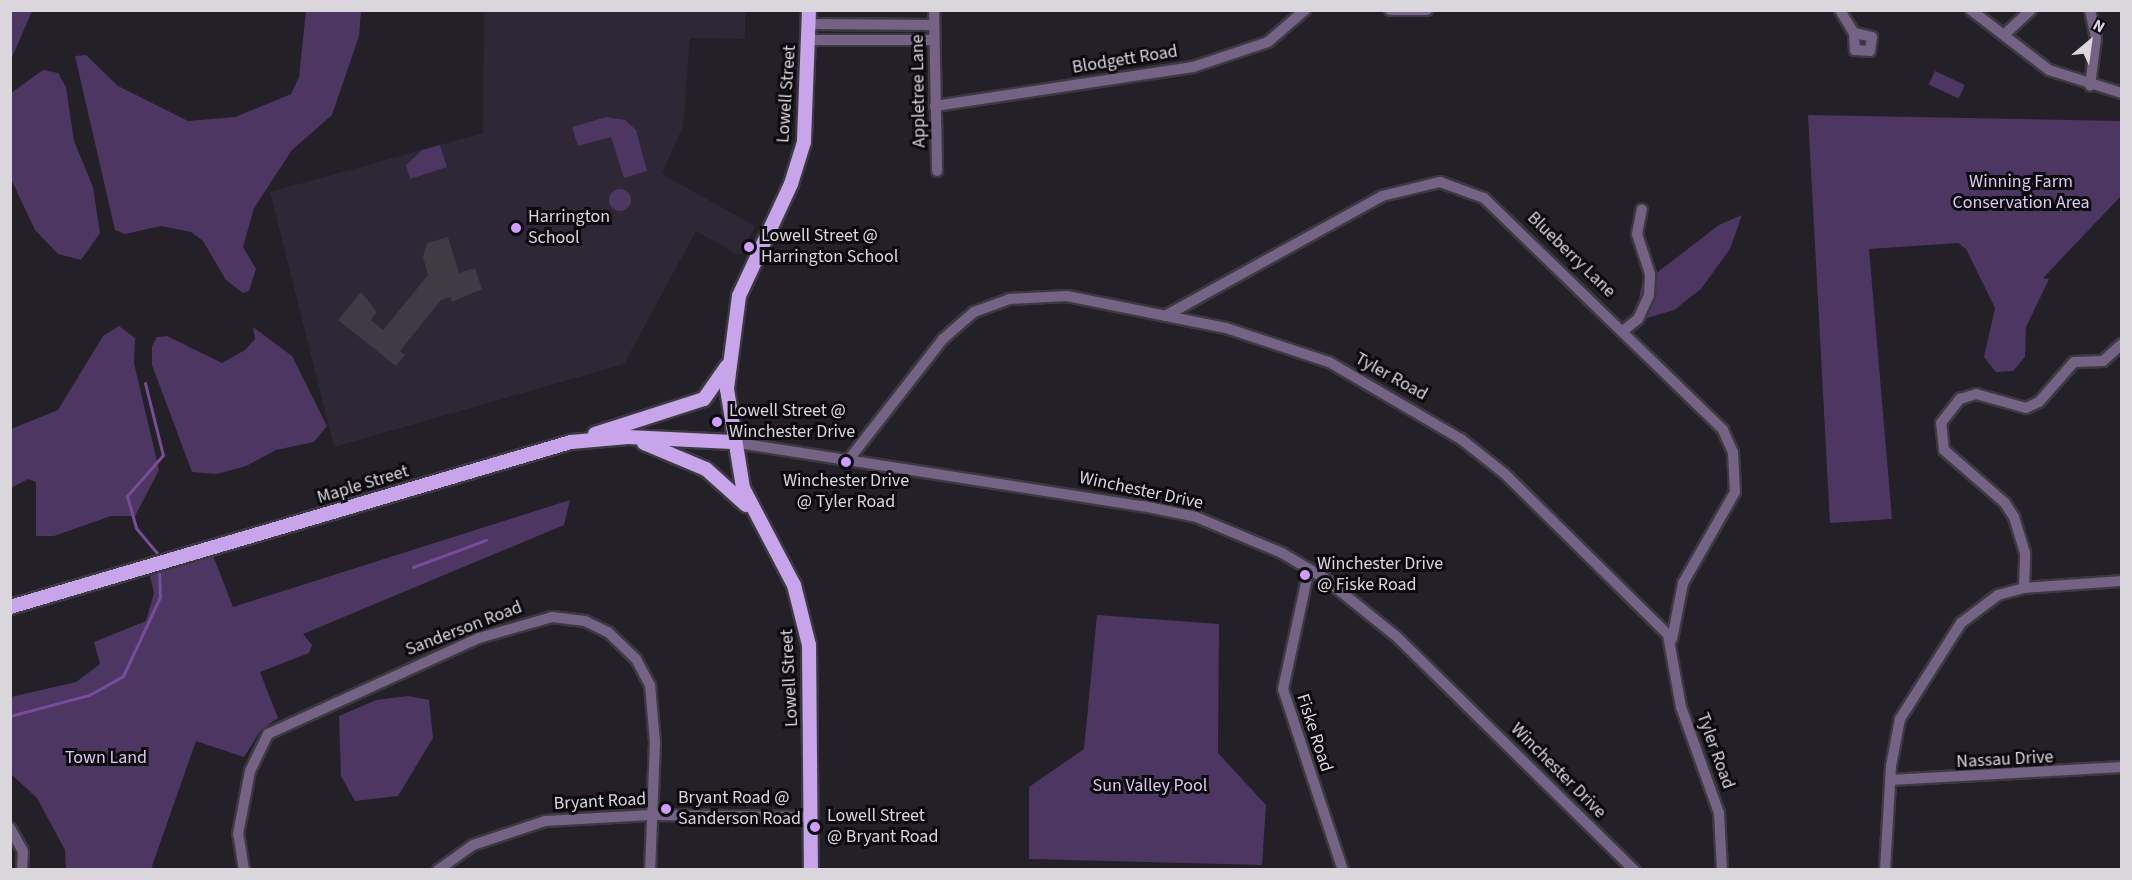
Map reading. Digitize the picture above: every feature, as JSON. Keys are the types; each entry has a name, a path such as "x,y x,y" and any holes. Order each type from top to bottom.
{"main road":[{"name":"Lowell Street","path":"809,17 800,156 748,269 728,364 732,442 746,496 796,591 809,645 811,870"},
{"path":"582,440 704,399 728,364"},
{"path":"606,437 660,448 706,469 740,498 772,544"},
{"name":"Maple Street","path":"10,608 582,440 606,437 732,442"}],"street":[{"name":"Appletree Lane","path":"934,10 937,171"},
{"name":"Blodgett Road","path":"935,106 1193,67 1268,42 1305,10"},
{"path":"1390,10 1427,10"},
{"path":"1840,10 1854,33"},
{"path":"1971,10 2006,33 2049,70 2090,86 2121,93"},
{"path":"2006,33 2031,10"},
{"path":"2090,10 2096,38 2090,86"},
{"path":"809,17 934,25"},
{"path":"809,40 934,40"},
{"name":"Blueberry Lane","path":"1165,316 1382,196 1440,182 1484,198 1508,216 1723,430 1736,471 1735,492 1683,583 1671,639"},
{"path":"1624,330 1638,319 1649,295 1650,274 1637,234 1642,209"},
{"name":"Tyler Road","path":"850,458 943,339 974,312 1009,299 1056,296 1226,328 1329,362 1440,424 1506,474 1671,639 1681,707 1719,813 1722,870"},
{"path":"2024,588 2025,553 2014,517 2005,502 1944,450 1941,423 1960,399 1976,394 2026,408 2039,402 2074,363 2103,361 2121,344"},
{"name":"Winchester Drive","path":"732,442 850,458 1196,517 1309,569 1417,655 1634,870"},
{"name":"Fiske Road","path":"1309,569 1283,689 1343,870"},
{"path":"1885,870 1890,780 1900,719 1949,639 1975,608 2024,588 2121,581"},
{"name":"Sanderson Road","path":"244,870 240,824 250,771 268,734 425,660 538,619 573,618 597,625 628,648 644,671 655,714 650,870"},
{"name":"Nassau Drive","path":"1890,780 2121,767"},
{"name":"Bryant Road","path":"438,870 473,845 545,821 650,815 811,817"},
{"path":"10,828 23,851 22,870"}],"shaded area":[{"name":"Harrington School","path":"484,11 745,11 745,39 690,38 683,126 662,174 755,226 740,256 696,231 624,364 334,447 270,192 483,133"}],"green space":[{"path":"10,11 32,11 11,60"},
{"path":"306,11 361,11 359,36 332,115 292,150 254,208 243,247 256,269 249,291 243,293 226,280 203,241 191,232 161,226 125,234 115,230 75,56 86,55 118,86 188,121 235,117 291,94 299,77"},
{"path":"43,70 58,73 66,87 74,141 93,187 100,233 81,260 58,254 35,230 11,179 11,93"},
{"path":"1935,71 1965,85 1959,99 1929,85"},
{"name":"Winning Farm Conservation Area","path":"1808,115 2121,121 2121,196 2043,278 2049,279 2026,327 2025,357 2013,371 1996,372 1984,357 1995,308 1966,249 1958,243 1869,249 1892,519 1830,523"},
{"path":"606,117 625,120 636,130 647,171 624,178 611,137 578,146 572,127"},
{"path":"440,145 447,167 410,179 406,165 422,150"},
{"path":"620,189 630,196 631,200 624,210 620,211 610,204 609,200 616,190"},
{"path":"1742,215 1730,249 1701,289 1674,310 1647,318 1637,308 1642,284 1719,225"},
{"path":"119,326 135,338 134,363 159,470 135,516 111,516 54,536 36,536 36,482 28,479 11,488 11,429 58,410 103,336"},
{"path":"253,327 292,356 327,426 314,442 276,450 246,466 217,474 192,472 152,365 152,346 157,337 167,336 222,363 245,350 255,339"},
{"name":"Town Land","path":"570,500 564,525 303,634 312,645 309,653 260,672 278,718 261,730 244,757 196,741 151,869 66,869 65,850 37,798 11,774 11,697 76,682 100,664 94,642 146,621 154,593 150,576 212,553 233,607"},
{"name":"Sun Valley Pool","path":"1097,615 1219,624 1218,753 1266,805 1262,865 1029,859 1029,787 1084,749"},
{"path":"408,696 429,700 433,738 398,796 355,801 341,776 339,716 376,700"}],"building":[{"path":"448,237 459,273 475,268 482,289 452,302 451,297 441,300 400,351 405,355 396,366 338,320 361,292 377,312 371,320 383,330 428,275 423,257 427,243"}],"waterway":[{"path":"145,383 163,455 127,496 136,528 158,554"},
{"path":"413,567 486,540"},
{"path":"10,716 89,695 123,676 160,597 159,573"}],"place":[{"name":"Harrington School","path":"516,228"},
{"name":"Lowell Street @ Harrington School","path":"749,247"},
{"name":"Lowell Street @ Winchester Drive","path":"717,422"},
{"name":"Winchester Drive @ Tyler Road","path":"846,462"},
{"name":"Winchester Drive @ Fiske Road","path":"1305,575"},
{"name":"Bryant Road @ Sanderson Road","path":"666,809"},
{"name":"Lowell Street @ Bryant Road","path":"815,827"}]}
